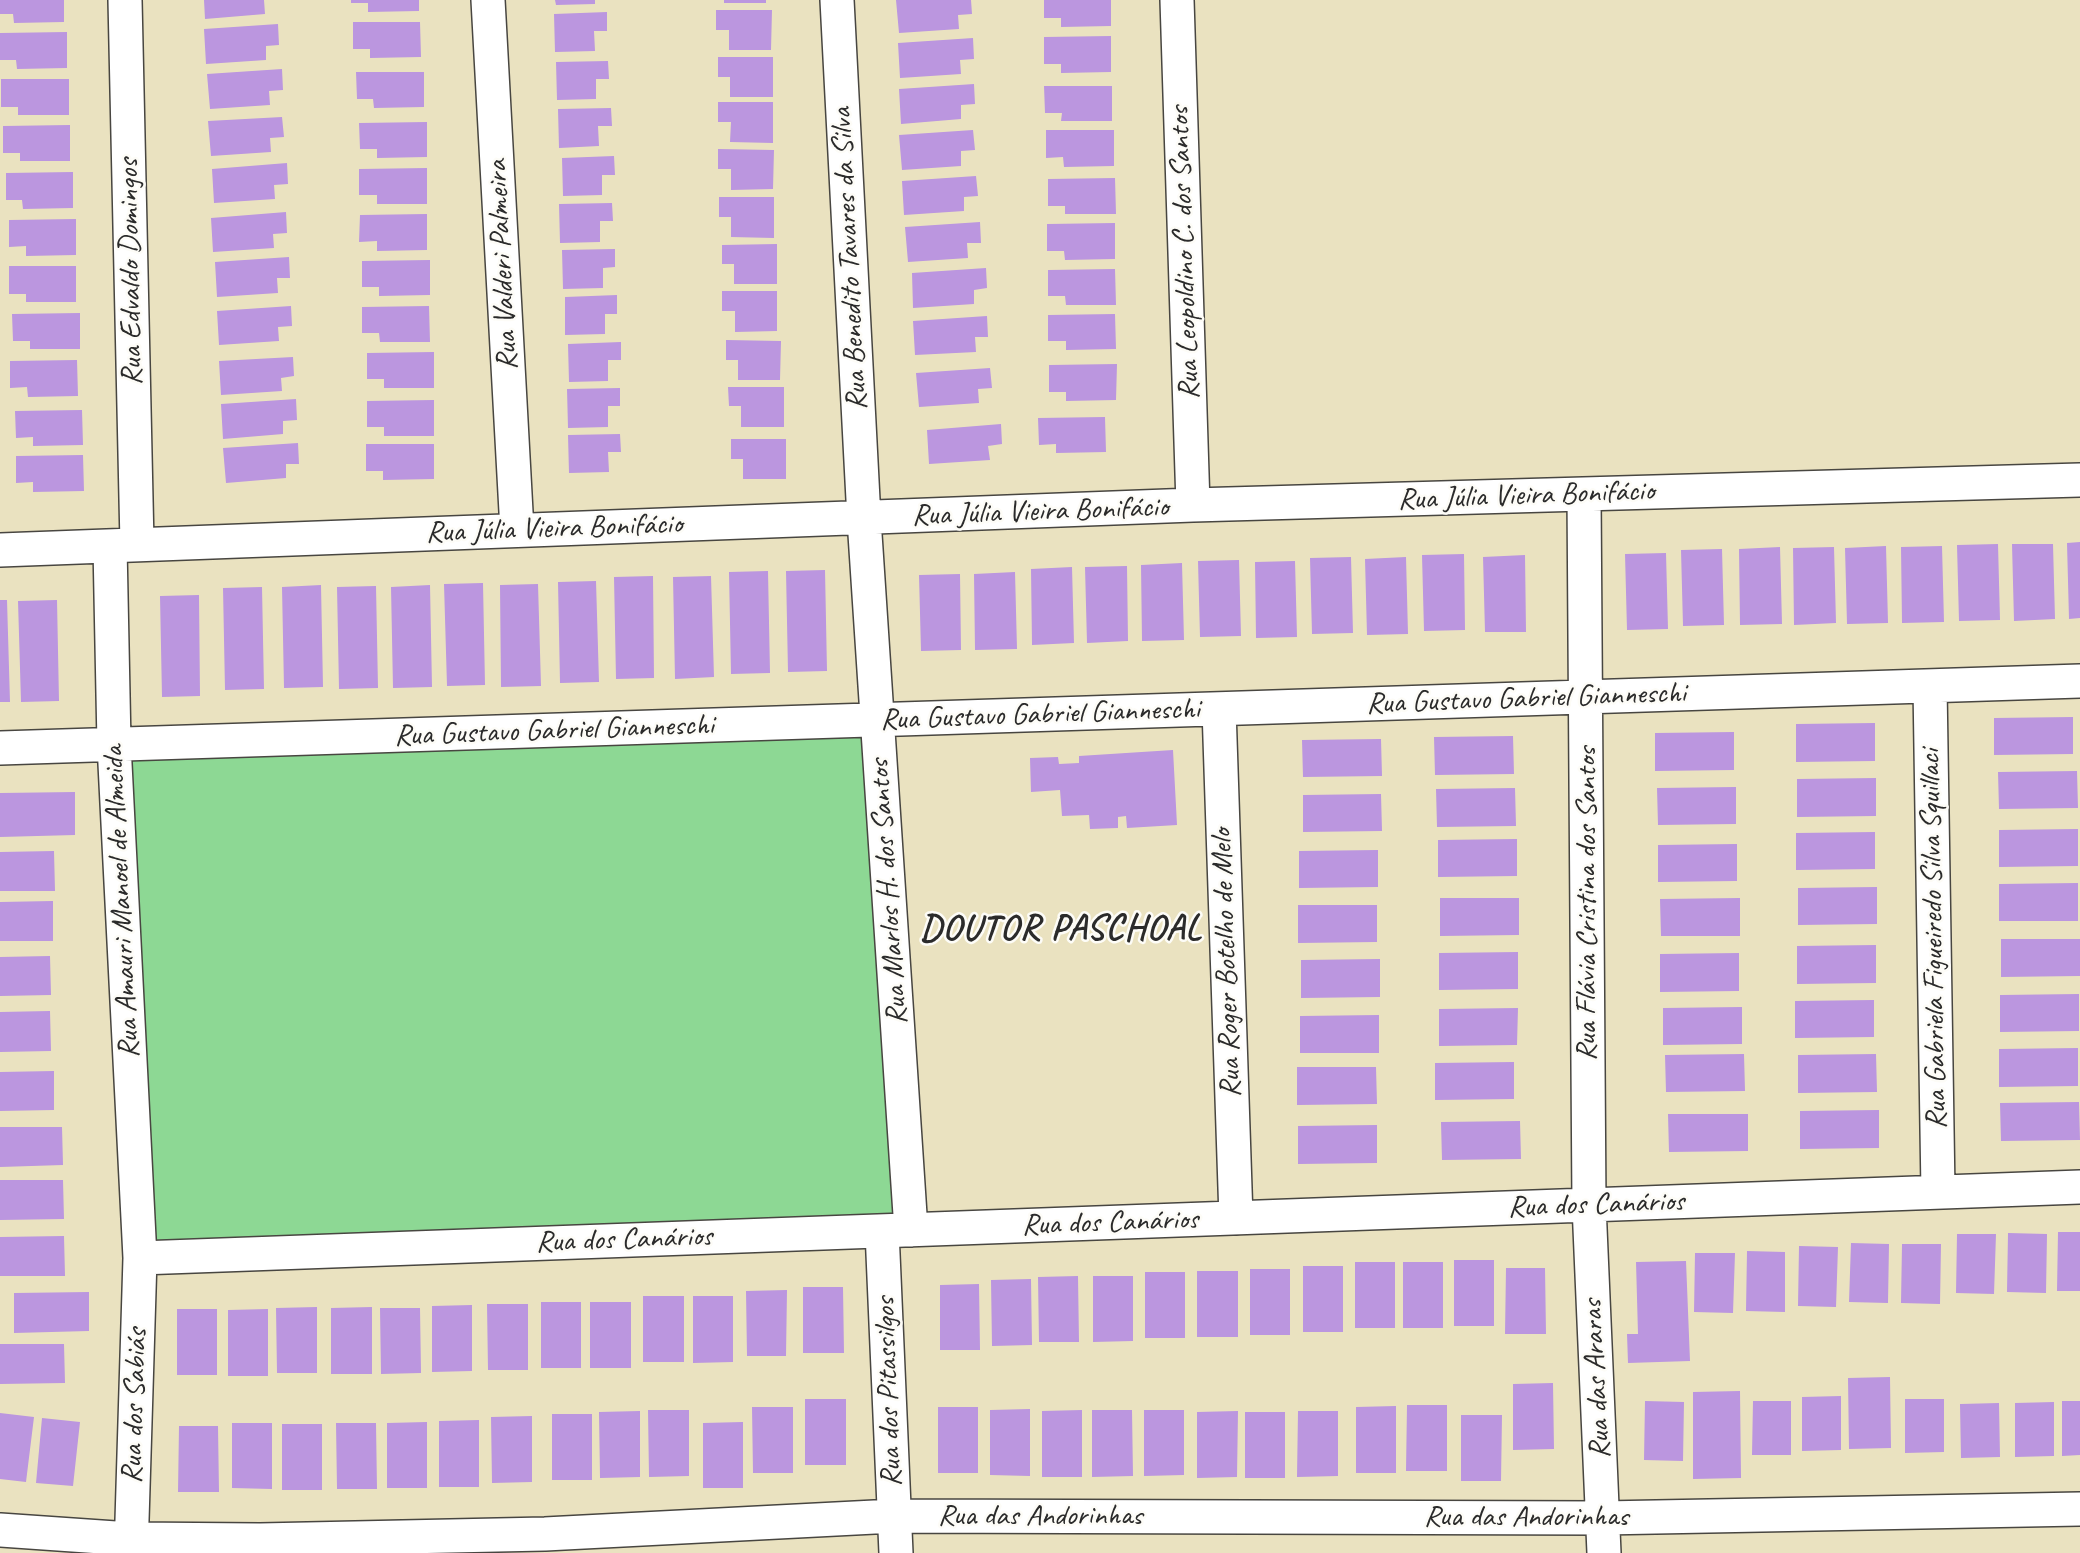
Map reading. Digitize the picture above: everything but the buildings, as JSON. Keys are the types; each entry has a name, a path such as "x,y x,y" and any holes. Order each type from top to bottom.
{"street":[{"name":"Rua Edvaldo Domingos","path":"123,545 125,0"},
{"name":"Rua Valderi Palmeira","path":"488,0 517,530"},
{"name":"Rua Benedito Tavares da Silva","path":"837,0 864,519"},
{"name":"Rua Leopoldino C. dos Santos","path":"1177,0 1194,505"},
{"name":"Rua Júlia Vieira Bonifácio","path":"0,550 1194,505 2080,480"},
{"name":"Rua Flávia Cristina dos Santos","path":"1584,494 1589,1205"},
{"name":"Rua Marlos H. dos Santos","path":"864,519 877,721 896,1230"},
{"name":"Rua Amauri Manoel de Almeida","path":"123,545 114,744 140,1258"},
{"name":"Rua Gustavo Gabriel Gianneschi","path":"0,748 2080,681"},
{"name":"Rua Gabriela Figueiredo Silva Squillaci","path":"1930,686 1938,1192"},
{"name":"Rua Roger Botelho de Melo","path":"1219,709 1236,1218"},
{"name":"Rua dos Canários","path":"140,1258 2080,1187"},
{"name":"Rua das Araras","path":"1589,1205 1604,1553"},
{"name":"Rua dos Pitassilgos","path":"896,1230 894,1516 896,1553"},
{"name":"Rua dos Sabiás","path":"130,1546 140,1258"},
{"name":"Rua das Andorinhas","path":"0,1530 130,1546 260,1540 545,1534 894,1516 1603,1518 2080,1509"}],"green space":[{"path":"877,721 911,1230 140,1258 114,744"}],"district":[{"name":"DOUTOR PASCHOAL","path":"1061,930"}]}
